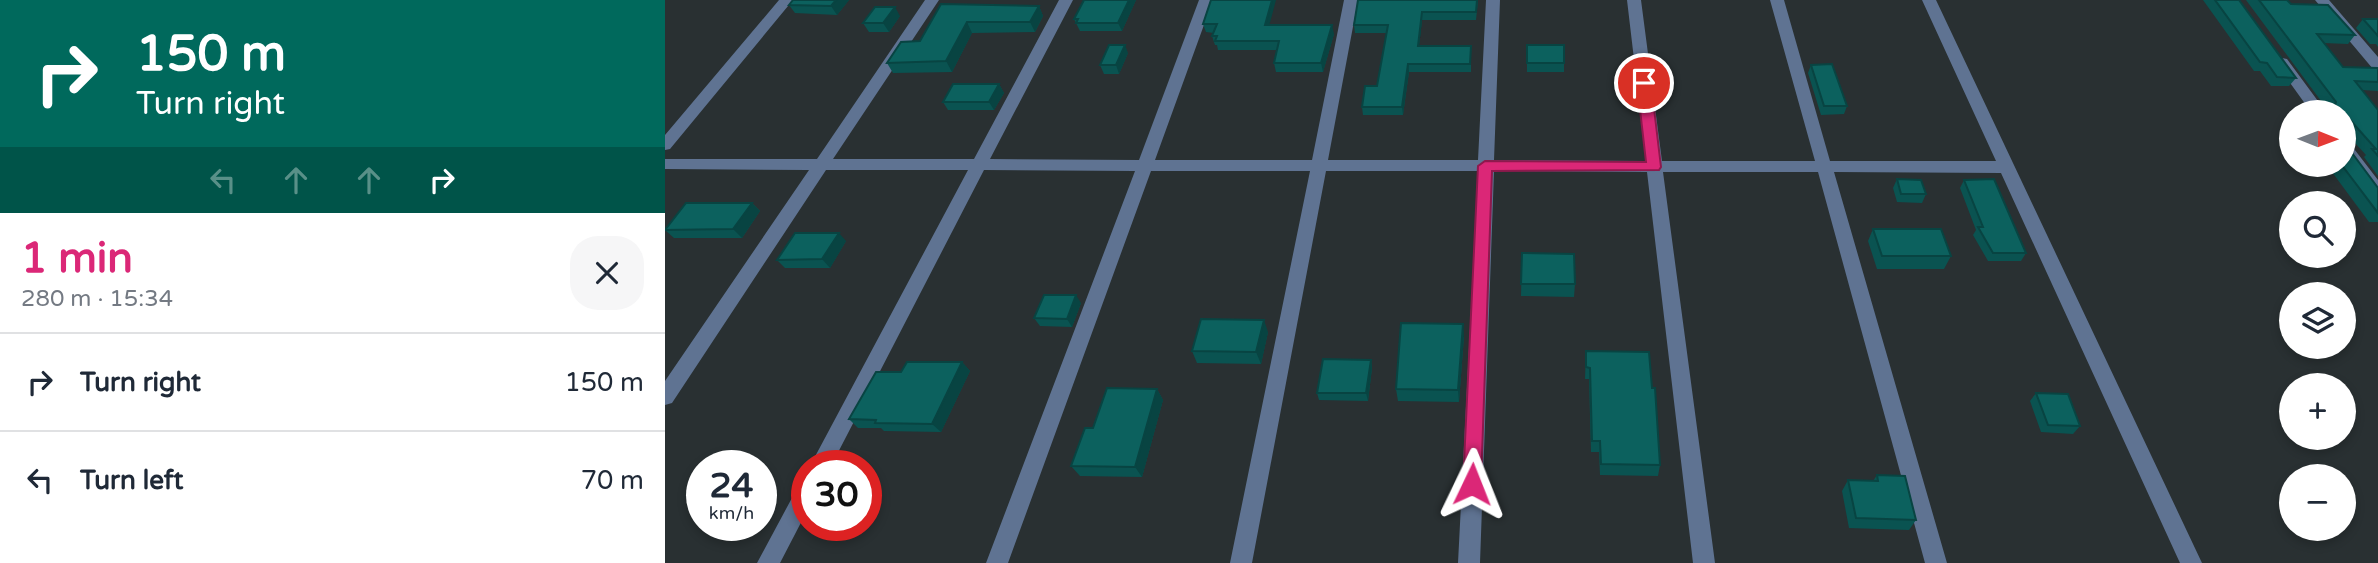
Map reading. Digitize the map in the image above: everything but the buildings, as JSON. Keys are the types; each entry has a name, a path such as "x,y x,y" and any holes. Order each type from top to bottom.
{"street":[{"path":"665,145 786,0"},
{"path":"665,397 932,0"},
{"path":"828,450 1066,0"},
{"path":"997,563 1206,0"},
{"path":"1241,563 1352,0"},
{"path":"1469,563 1493,0"},
{"path":"1634,0 1704,563"},
{"path":"1777,0 1936,563"},
{"path":"1929,0 2190,563"},
{"path":"2322,0 2378,66"},
{"path":"2269,45 2310,100"},
{"path":"2356,162 2378,192"},
{"path":"665,164 2007,167"},
{"path":"768,563 791,520"}],"route":[{"path":"1472,484 1485,166 1654,167 1644,83"}]}
